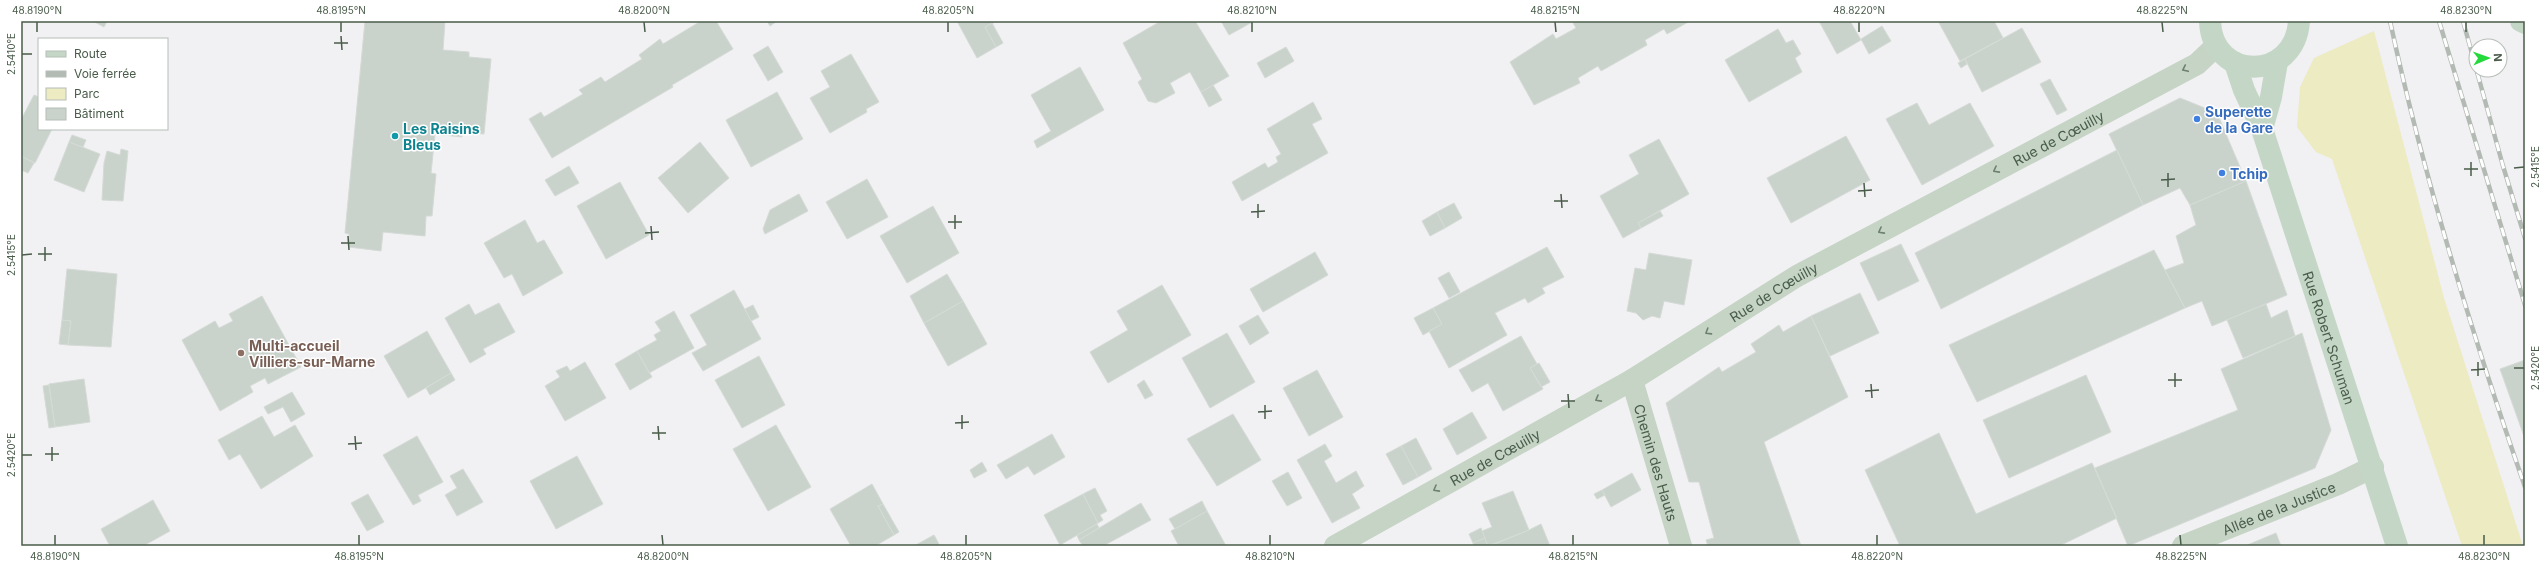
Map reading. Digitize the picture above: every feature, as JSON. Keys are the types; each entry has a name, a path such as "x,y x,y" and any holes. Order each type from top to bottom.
{"main road":[{"path":"2210,21 2210,32 2216,46 2235,63 2247,67 2260,67 2277,62 2290,50 2298,34 2299,21"},
{"path":"2262,129 2271,97 2277,62"},
{"name":"Rue Robert Schuman","path":"2235,63 2244,90 2262,129 2373,467 2397,546"}],"street":[{"name":"Rue de Cœuilly","path":"1334,546 1632,380 1797,276 2197,64 2216,46"},
{"name":"Chemin des Hauts","path":"1632,380 1682,546"},
{"name":"Allée de la Justice","path":"2183,546 2338,484 2373,467"}],"green space":[{"path":"2374,31 2444,298 2523,546 2462,546 2332,159 2316,152 2297,127 2300,87 2314,58"}],"building":[{"path":"93,21 107,21 104,27"},
{"name":"Les Raisins Bleus","path":"365,21 445,21 443,50 469,52 469,57 491,59 484,134 462,132 462,137 435,134 431,173 436,174 432,216 426,216 425,236 383,232 381,251 349,247 349,234 345,233"},
{"path":"701,21 716,21 733,49 672,85 673,87 552,158 529,119 541,112 544,117 583,94 579,90 601,77 605,82 642,59 639,55 660,39 663,44"},
{"path":"767,21 777,21 770,26"},
{"path":"957,21 997,21 985,27 996,47 977,58"},
{"path":"1161,21 1195,21 1229,76 1201,92 1190,72 1170,83 1175,93 1156,103 1148,101 1138,82 1142,79 1123,43"},
{"path":"1221,21 1254,21 1229,35"},
{"path":"1577,21 1690,21 1667,34 1664,29 1645,40 1647,45 1601,71 1598,66 1578,78 1580,83 1534,105 1510,62 1553,34 1556,39 1576,28 1573,23"},
{"path":"1819,21 1850,21 1861,40 1837,54"},
{"path":"1938,21 1994,21 2003,38 1960,61"},
{"path":"992,23 1003,43 996,47 985,27"},
{"path":"1882,26 1891,41 1869,54 1861,39"},
{"path":"2022,28 2041,62 1982,92 1965,59"},
{"path":"1778,29 1786,43 1793,40 1801,54 1795,58 1802,72 1749,102 1725,60"},
{"path":"768,46 783,72 768,81 753,55"},
{"path":"1286,47 1294,61 1265,78 1257,63"},
{"path":"851,54 879,102 866,109 867,112 830,133 810,98 830,87 821,71"},
{"path":"1965,59 1967,64 1961,68 1958,63"},
{"path":"1080,67 1104,110 1037,148 1034,141 1051,131 1031,95"},
{"path":"2050,79 2067,110 2057,115 2040,84"},
{"path":"1213,85 1222,100 1209,107 1201,92"},
{"path":"777,92 803,139 751,167 726,120"},
{"path":"34,95 38,97 38,130 52,130 35,163 21,156 21,120"},
{"path":"2180,98 2217,113 2246,181 2190,205 2180,188 2143,205 2109,134"},
{"path":"1313,102 1322,119 1312,124 1328,153 1242,201 1232,182 1265,163 1268,168 1278,162 1276,157 1281,154 1267,129"},
{"path":"1917,103 1929,125 1970,103 1994,146 1922,185 1886,119"},
{"path":"72,135 86,140 83,147 69,142"},
{"path":"1846,136 1870,180 1791,223 1767,178"},
{"path":"1659,139 1689,194 1638,223 1641,228 1623,238 1600,196 1639,174 1629,155"},
{"path":"69,142 100,154 84,192 54,180"},
{"path":"700,142 729,178 688,213 658,178"},
{"path":"121,149 128,151 123,201 102,200 104,163 107,151 120,155"},
{"path":"2117,150 2143,205 1941,309 1915,253"},
{"path":"21,156 34,163 28,173 21,170"},
{"path":"569,166 579,183 555,196 545,180"},
{"path":"867,179 888,217 847,239 826,202"},
{"path":"2246,181 2287,295 2212,326 2202,301 2185,308 2165,270 2184,263 2176,236 2196,225 2190,205"},
{"path":"620,182 649,235 606,259 577,206"},
{"path":"799,194 808,211 765,234 763,229 770,210"},
{"path":"1454,203 1462,218 1445,228 1437,212"},
{"path":"933,206 959,253 907,283 880,236"},
{"path":"1660,211 1663,216 1641,228 1638,223"},
{"path":"1437,212 1445,228 1430,236 1422,221"},
{"path":"525,220 537,243 544,240 563,273 523,296 512,274 504,278 484,243"},
{"path":"1901,244 1919,281 1878,301 1860,263"},
{"path":"1547,247 1564,277 1542,288 1545,293 1528,303 1525,298 1495,313 1507,335 1449,368 1429,331 1442,324 1433,308"},
{"path":"2154,250 2185,308 1977,402 1949,345"},
{"path":"1315,252 1328,275 1263,312 1250,289"},
{"path":"1649,253 1692,260 1684,305 1664,301 1660,318 1652,316 1643,320 1636,313 1627,311 1635,268 1646,270"},
{"path":"67,269 117,274 111,347 68,345 71,321 62,320"},
{"path":"1449,272 1460,292 1449,298 1438,278"},
{"path":"947,274 963,301 924,323 910,296"},
{"path":"1162,285 1191,335 1108,383 1090,352 1128,330 1117,311"},
{"path":"734,290 761,339 703,371 692,353 707,345 690,315"},
{"path":"1860,293 1879,333 1830,356 1811,316"},
{"name":"Multi-accueil Villiers-sur-Marne","path":"262,296 301,367 268,384 265,378 250,386 253,392 220,411 182,340 215,321 219,328 233,321 229,314"},
{"path":"963,301 987,344 948,366 924,323"},
{"path":"499,303 515,332 483,349 486,354 470,363 445,318 469,304 475,315"},
{"path":"2266,304 2271,318 2287,310 2295,336 2243,358 2227,320"},
{"path":"753,305 759,317 751,321 745,309"},
{"path":"1433,308 1442,324 1423,335 1414,318"},
{"path":"674,311 694,348 649,373 637,351 657,340 654,335 661,331 655,322"},
{"path":"1258,315 1269,333 1250,345 1239,326"},
{"path":"1811,316 1848,397 1764,442 1801,546 1708,546 1706,540 1714,538 1699,482 1689,482 1666,403 1719,367 1722,372 1756,352 1751,344 1779,325 1783,332"},
{"path":"62,320 71,321 68,345 59,344"},
{"path":"427,331 451,373 408,398 384,356"},
{"path":"1227,333 1255,382 1210,408 1182,358"},
{"path":"2302,333 2331,430 2315,468 2128,546 2095,468 2238,410 2221,369"},
{"path":"1521,336 1537,364 1530,368 1543,389 1503,411 1488,383 1472,392 1459,370"},
{"path":"637,351 652,377 630,390 615,364"},
{"path":"759,356 785,405 742,428 715,380"},
{"path":"2525,360 2525,439 2500,369"},
{"path":"585,362 606,398 565,421 545,386 560,377 556,371 567,366 570,371"},
{"path":"1539,363 1550,382 1541,387 1530,368"},
{"path":"1317,370 1343,417 1309,436 1283,388"},
{"path":"451,373 455,380 430,395 426,388"},
{"path":"2086,375 2111,432 2009,478 1983,420"},
{"path":"84,379 90,422 55,427 49,384"},
{"path":"1144,380 1153,395 1145,399 1137,385"},
{"path":"49,385 55,427 49,428 43,386"},
{"path":"292,392 305,414 291,422 283,407 268,414 264,407"},
{"path":"1472,412 1487,438 1457,455 1443,429"},
{"path":"1233,414 1261,460 1217,486 1187,439"},
{"path":"262,416 274,437 295,425 313,456 261,489 240,454 229,460 218,440"},
{"path":"776,425 811,487 768,511 733,449"},
{"path":"1939,433 1976,514 2092,463 2117,518 2059,546 1900,546 1865,470"},
{"path":"1052,434 1065,457 1034,475 1028,466 1006,479 997,465"},
{"path":"417,436 443,482 418,495 421,501 413,505 383,455"},
{"path":"1416,438 1432,469 1418,477 1401,446"},
{"path":"1325,444 1332,456 1324,461 1336,483 1356,471 1364,486 1352,494 1360,508 1332,523 1297,460"},
{"path":"1401,446 1418,477 1403,485 1386,454"},
{"path":"577,456 603,504 556,529 530,481"},
{"path":"982,462 987,471 974,478 970,470"},
{"path":"463,469 483,502 457,516 445,495 457,488 450,476"},
{"path":"1288,472 1302,498 1287,506 1272,481"},
{"path":"1632,473 1641,490 1611,507 1602,490"},
{"path":"872,484 883,504 878,506 894,535 875,546 851,546 830,509"},
{"path":"1095,488 1107,511 1100,515 1103,520 1098,523 1083,494"},
{"path":"1602,490 1605,495 1597,499 1594,494"},
{"path":"1513,491 1529,530 1488,546 1482,531 1492,527 1482,503"},
{"path":"368,494 384,522 367,531 351,503"},
{"path":"1083,494 1098,523 1060,545 1044,515"},
{"path":"153,500 170,531 143,546 110,546 101,529"},
{"path":"1202,501 1207,511 1175,529 1169,519"},
{"path":"1141,503 1151,520 1103,546 1083,546 1079,540"},
{"path":"883,504 899,532 894,535 878,506"},
{"path":"1207,511 1226,546 1179,546 1171,531"},
{"path":"1097,524 1099,528 1079,540 1077,535"},
{"path":"1541,524 1550,546 1490,546 1529,530"},
{"path":"1481,528 1485,538 1473,543 1469,534"},
{"path":"2276,533 2281,546 2245,546"},
{"path":"934,535 940,546 914,546"},
{"path":"1485,538 1488,546 1474,546 1473,543"}],"railway":[{"path":"2390,21 2418,139 2450,256 2486,372 2525,487"},
{"path":"2439,21 2525,305"},
{"path":"2463,21 2503,166 2525,238"}],"place":[{"name":"Superette de la Gare","path":"2197,119"},
{"name":"Les Raisins Bleus","path":"395,136"},
{"name":"Tchip","path":"2222,173"},
{"name":"Multi-accueil Villiers-sur-Marne","path":"241,353"}]}
